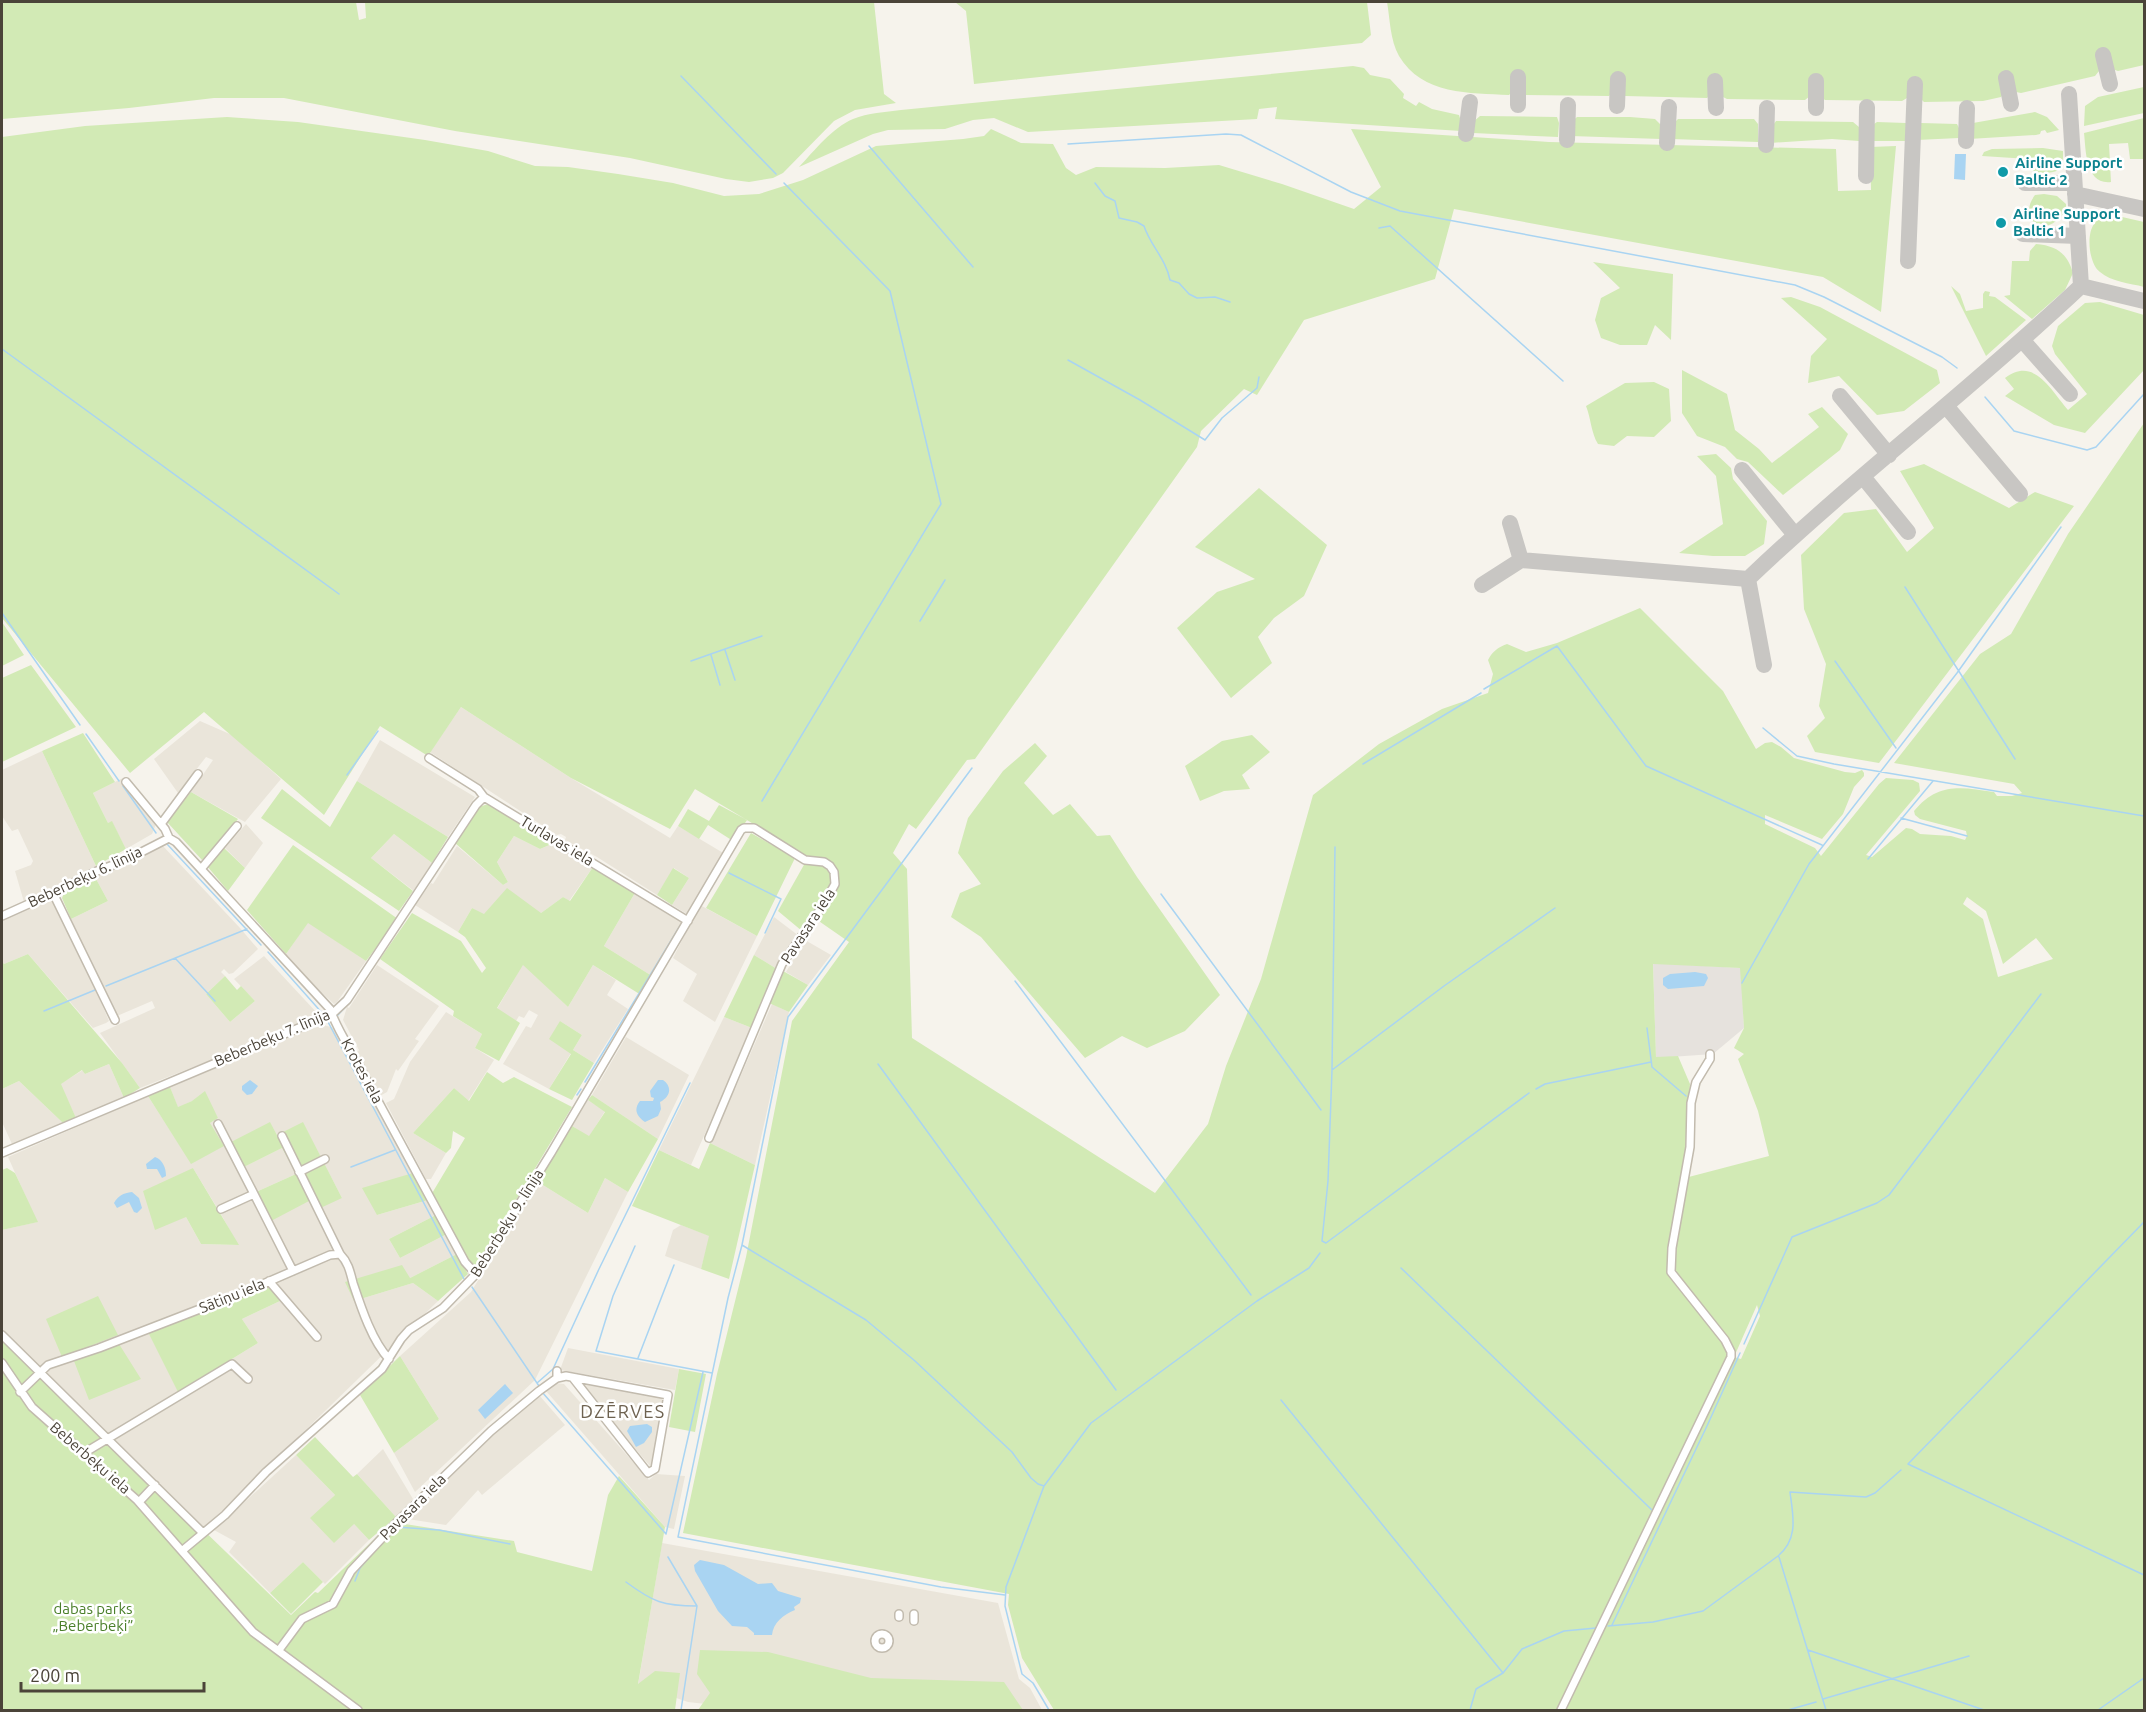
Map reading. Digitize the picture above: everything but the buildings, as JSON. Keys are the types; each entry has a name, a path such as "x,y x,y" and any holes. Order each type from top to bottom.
{"street":[{"name":"Turlavas iela","path":"429,758 478,789 484,798 688,921"},
{"path":"161,824 198,774"},
{"name":"Krotes iela","path":"126,782 161,824 169,838 176,842 330,1009 465,1262 476,1274"},
{"name":"Beberbeķu 7. līnija","path":"2,1153 332,1014 346,1000 476,805 484,798"},
{"path":"201,869 237,826"},
{"name":"Beberbeķu 9. līnija","path":"183,1550 225,1515 266,1472 382,1369 409,1330 442,1308 476,1274 551,1153 741,830 747,828"},
{"name":"Pavasara iela","path":"709,1138 782,964 824,904 835,884 834,872 824,862 804,860 754,828 747,828"},
{"name":"Beberbeķu 6. līnija","path":"2,916 169,838"},
{"path":"53,893 115,1020"},
{"path":"1560,1710 1731,1357 1725,1340 1671,1272 1672,1248 1690,1147 1691,1103 1696,1082 1710,1059 1710,1054"},
{"path":"218,1124 293,1271"},
{"path":"282,1136 340,1254 347,1261 379,1349 389,1359"},
{"path":"299,1172 325,1159"},
{"path":"221,1209 254,1194"},
{"name":"Sātiņu iela","path":"20,1392 48,1365 152,1328 330,1255 340,1254"},
{"path":"269,1281 317,1337"},
{"path":"2,1335 204,1533"},
{"name":"Beberbeķu iela","path":"2,1363 32,1407 139,1502 253,1632 358,1710"},
{"path":"84,1453 232,1364 248,1379"},
{"name":"Pavasara iela","path":"279,1650 302,1619 333,1604 351,1571 397,1522 491,1431 557,1375 569,1377"},
{"path":"569,1377 668,1395 655,1469 648,1473 569,1377"},
{"path":"139,1502 155,1485"}],"shaded area":[{"path":"461,707 670,838 678,826 725,854 687,914 672,905 689,878 674,868 657,895 597,857 565,840 566,837 561,834 557,835 430,752"},
{"path":"200,721 232,735 281,779 245,822 191,792 213,760 206,757 178,793 154,759"},
{"path":"380,740 475,797 448,837 357,781"},
{"path":"42,751 96,866 24,902 15,871 31,865 33,861 18,829 12,831 2,816 2,770"},
{"path":"123,778 156,824 152,834 126,849 112,822 108,823 93,793"},
{"path":"246,824 263,843 245,868 225,848"},
{"path":"394,834 432,863 414,891 371,858"},
{"path":"514,836 540,849 554,843 593,867 569,901 563,897 541,913 483,915 472,908 458,932 415,905 431,883 433,884 457,846 503,885 508,882 497,862"},
{"path":"162,845 258,949 233,973 229,974 224,969 221,972 225,976 206,994 230,1022 255,1001 234,979 264,956 318,1014 259,1041 140,1088 100,1033 155,1008 152,1001 117,1016 71,919 108,901 95,877"},
{"path":"636,891 685,921 652,976 604,946"},
{"path":"48,899 54,901 95,988 109,1021 106,1023 93,1028 28,954 4,964 2,961 2,921"},
{"path":"700,905 757,936 715,1022 683,1001 697,974 673,958"},
{"path":"774,917 799,936 777,969 754,955"},
{"path":"308,922 366,961 334,1004 284,957"},
{"path":"805,940 831,955 808,985 786,972"},
{"path":"1653,963 1741,968 1744,1028 1713,1054 1656,1058"},
{"path":"523,964 568,1007 593,965 616,980 607,995 628,1009 594,1063 573,1050 582,1035 560,1021 571,1053 549,1089 503,1064 526,1026 531,1028 538,1015 529,1010 524,1018 519,1016 516,1021 497,1009"},
{"path":"377,965 439,1006 415,1039 419,1041 398,1071 396,1069 387,1092 378,1097 357,1053 359,1050 343,1020 347,1007 349,1008"},
{"path":"772,1004 789,1012 755,1165 710,1143"},
{"path":"446,1012 482,1034 475,1048 494,1060 468,1101 454,1088 413,1133 446,1153 431,1179 426,1179 386,1103 394,1099 410,1062"},
{"path":"724,1017 752,1028 691,1165 659,1150"},
{"path":"320,1024 337,1029 413,1173 377,1215 428,1200 436,1215 389,1239 400,1258 447,1234 457,1254 410,1278 354,1301 413,1283 438,1301 204,1529 2,1331 2,1230 37,1222 8,1157 148,1096 191,1163 210,1123 218,1118 215,1113 192,1101 178,1108 170,1087","holes":["270,1123 277,1135 303,1123 342,1198 309,1200 271,1220 256,1192 296,1174 282,1148 244,1167","193,1168 238,1245 201,1244 186,1217","269,1285 280,1301 242,1319 258,1343 178,1392"]},
{"path":"626,1037 689,1075 658,1139 592,1095"},
{"path":"109,1064 124,1098 76,1118 60,1084 83,1070 85,1074"},
{"path":"19,1081 63,1123 12,1144 2,1122 2,1089"},
{"path":"588,1100 605,1111 589,1137 572,1126"},
{"path":"605,1178 628,1192 535,1380 415,1492 394,1453 439,1419 400,1356 471,1292 538,1182 588,1213"},
{"path":"681,1225 710,1236 701,1269 665,1256 673,1230"},
{"path":"568,1348 679,1369 675,1390 560,1370"},
{"path":"555,1383 564,1384 649,1480 656,1474 685,1476 674,1529 665,1527 546,1391"},
{"path":"584,1384 661,1397 664,1403 653,1464 650,1466 582,1386"},
{"path":"539,1395 565,1425 482,1495 478,1490 446,1525 408,1519 407,1515 491,1435"},
{"path":"383,1449 413,1499 396,1517 357,1474"},
{"path":"296,1455 335,1495 311,1519 354,1524 369,1540 325,1584 303,1562 270,1593 229,1552 236,1542 214,1530"},
{"path":"662,1543 998,1603 1019,1679 1030,1688 1042,1710 758,1710 688,1702 638,1685"}],"green space":[{"path":"2,2 356,2 359,20 366,18 365,2 874,2 884,94 896,103 855,110 834,121 783,173 773,178 749,182 630,158 455,131 284,98 214,98 2,119"},
{"path":"955,2 1367,2 1371,35 1362,43 974,84 966,11"},
{"path":"1387,2 2144,2 2144,65 2118,71 2112,69 2109,52 2097,54 2099,71 2095,76 2021,93 2016,92 2012,73 1999,75 2003,94 2001,97 1983,101 1924,102 1921,99 1922,82 1908,81 1907,98 1902,101 1825,100 1822,98 1821,80 1809,80 1810,96 1805,100 1727,99 1723,97 1722,78 1710,78 1710,95 1707,98 1625,96 1623,77 1612,77 1609,96 1525,95 1523,93 1524,76 1512,75 1509,95 1479,94 1434,85 1409,69 1399,56 1394,43"},
{"path":"1353,66 1364,68 1370,75 1390,79 1404,94 1403,98 1416,106 1419,102 1432,109 1459,115 1461,131 1275,119 1277,107 1259,109 1257,119 1028,132 994,118 973,120 945,129 888,130 873,134 799,167 838,128 853,119 871,114"},
{"path":"2144,87 2144,113 2084,126 2085,106 2098,97"},
{"path":"2035,112 2047,117 2059,130 2047,133 2045,130 2036,135 1969,139 1970,127 1973,123"},
{"path":"1480,116 1557,117 1558,137 1473,133 1473,122"},
{"path":"227,117 298,122 488,151 535,166 568,167 673,183 724,196 759,194 803,180 876,146 984,136 991,129 1021,143 1053,144 1066,168 1076,175 1096,167 1165,168 1219,165 1354,209 1381,187 1351,129 1549,142 1836,149 1838,191 1871,190 1870,147 1896,146 1881,312 1823,277 1454,209 1435,279 1304,320 1257,395 1244,389 1201,431 1197,447 975,759 967,760 916,829 909,824 893,853 907,869 912,1038 1155,1193 1208,1124 1226,1066 1261,979 1313,795 1379,744 1442,709 1488,693 1493,674 1488,660 1493,652 1501,647 1507,644 1526,652 1557,643 1640,608 1723,691 1756,749 1765,743 1772,742 1794,758 1845,772 1855,773 1862,770 1864,773 1854,787 1843,814 1822,839 1765,815 1765,824 1815,848 1821,856 1886,778 1913,780 1919,783 1920,791 1866,855 1872,857 1906,828 1920,834 1951,836 1965,840 1966,831 1920,819 1914,811 1932,795 1941,791 1961,788 1994,792 1997,796 2022,793 2014,784 1894,763 1980,654 2011,634 2068,534 2144,423 2144,1710 1054,1710 1022,1658 1008,1605 1009,1594 683,1533 717,1374 746,1257 792,1021 849,942 813,917 802,931 778,911 805,863 799,851 695,789 670,829 571,778 461,707 428,756 380,726 324,815 204,712 130,773 2,618 2,137 85,126","holes":["1967,897 1986,911 2003,964 2036,938 2053,959 1998,977 1983,919 1963,904","1653,964 1740,968 1744,1028 1734,1048 1744,1054 1738,1059 1758,1111 1769,1156 1681,1179 1686,1147 1690,1084 1678,1056 1656,1057","1757,1305 1760,1316 1741,1359 1734,1357"]},
{"path":"1577,117 1655,119 1661,125 1661,139 1571,136 1570,123"},
{"path":"2144,118 2144,159 2130,159 2128,143 2109,144 2111,182 2096,178 2088,165 2084,133"},
{"path":"1678,119 1754,119 1758,124 1758,142 1672,139 1672,125"},
{"path":"1776,121 1853,122 1859,127 1859,141 1832,139 1770,143 1771,128"},
{"path":"1877,122 1906,123 1908,141 1870,141 1871,126"},
{"path":"1921,123 1957,124 1959,138 1917,140 1917,126"},
{"path":"2043,148 2063,151 2062,164 2057,171 2035,173 2029,165 2029,159 1982,156 1984,152 1992,149"},
{"path":"2035,195 2057,196 2066,204 2066,211 2053,223 2037,227 2030,215 2029,207"},
{"path":"2109,214 2144,222 2144,287 2110,278 2100,272 2093,263 2090,235 2095,222"},
{"path":"2036,244 2060,252 2068,260 2073,273 2065,290 2032,319 2004,296 2010,295 2012,261 2029,261 2030,251"},
{"path":"1593,262 1673,274 1671,340 1655,325 1647,345 1620,345 1601,338 1595,320 1601,298 1620,288"},
{"path":"1951,286 1960,294 1966,311 1983,308 1985,291 1990,292 1989,296 1995,297 2026,320 1986,356"},
{"path":"1791,297 1820,307 1937,370 1940,383 1904,411 1877,415 1839,376 1808,383 1811,356 1827,339 1781,298"},
{"path":"2100,302 2144,315 2144,370 2085,433 2054,425 2005,396 2014,389 2005,378 2015,372 2025,371 2041,378 2068,410 2087,394 2055,354 2052,346 2058,326 2085,303"},
{"path":"1682,370 1727,394 1735,430 1772,463 1819,427 1808,414 1822,407 1848,434 1840,450 1783,495 1748,462 1737,459 1725,447 1697,436 1682,413"},
{"path":"1654,382 1669,389 1671,421 1654,437 1627,436 1614,446 1598,444 1586,406 1625,383"},
{"path":"1716,454 1731,468 1733,479 1767,521 1764,544 1745,556 1679,553 1723,524 1716,476 1697,456"},
{"path":"1924,464 2009,508 2035,492 2074,506 1879,763 1815,752 1807,736 1825,718 1819,706 1826,664 1804,609 1801,555 1844,513 1876,509 1907,552 1934,528 1900,471"},
{"path":"1259,488 1327,545 1304,596 1274,618 1258,637 1272,663 1231,698 1177,628 1217,592 1255,579 1195,547"},
{"path":"2,622 24,655 2,666"},
{"path":"31,665 76,727 2,762 2,678"},
{"path":"83,733 115,782 93,793 108,823 112,821 126,849 96,866 42,751"},
{"path":"1252,735 1270,752 1242,775 1250,789 1224,791 1200,801 1185,766 1222,741"},
{"path":"1035,743 1047,756 1024,783 1053,815 1070,804 1097,836 1110,835 1220,995 1185,1031 1147,1048 1122,1036 1085,1058 981,937 951,917 960,893 981,884 958,853 968,818 1003,771"},
{"path":"357,781 448,837 432,863 394,834 371,858 413,891 399,911 261,818 282,789 330,827"},
{"path":"191,792 238,819 220,843 202,860 167,822"},
{"path":"488,804 554,843 540,849 514,836 497,862 508,882 503,885 455,843 479,807"},
{"path":"719,805 747,820 733,841 708,825 699,839 678,826 688,809 709,821"},
{"path":"751,833 795,858 757,936 706,908"},
{"path":"293,845 398,919 366,961 308,923 286,954 247,910"},
{"path":"223,847 245,868 228,891 207,866"},
{"path":"593,867 636,891 604,946 652,976 641,995 593,965 568,1007 523,965 497,1008 520,1023 499,1061 475,1048 482,1034 453,1016 454,1011 380,959 412,913 461,941 482,973 486,968 465,937 458,932 472,908 484,914 507,888 541,913 563,897 570,901"},
{"path":"673,868 689,878 672,905 657,895"},
{"path":"95,877 108,901 71,919 62,898 66,889"},
{"path":"28,954 122,1063 140,1088 124,1098 109,1064 85,1074 82,1070 61,1084 76,1118 63,1123 19,1081 2,1089 2,961 4,964"},
{"path":"754,955 777,969 752,1028 724,1017"},
{"path":"783,971 808,985 789,1012 769,1003"},
{"path":"225,976 237,990 241,986 255,1001 230,1022 206,994"},
{"path":"560,1021 582,1035 573,1050 594,1063 572,1100 549,1089 571,1054 549,1039"},
{"path":"487,1072 503,1083 514,1077 572,1107 475,1268 469,1263 431,1195 465,1138 453,1131 451,1148 446,1153 413,1133 454,1088 469,1101"},
{"path":"170,1087 178,1107 192,1101 205,1091 218,1118 210,1123 224,1146 191,1164 148,1096"},
{"path":"592,1095 658,1139 628,1192 605,1178 588,1213 538,1182 572,1126 589,1136 605,1112 588,1100"},
{"path":"270,1122 277,1135 303,1122 342,1198 314,1211 309,1201 271,1221 256,1192 296,1174 282,1148 244,1167 231,1142"},
{"path":"710,1143 755,1165 729,1279 701,1269 709,1236 632,1206 659,1150 699,1169"},
{"path":"7,1168 15,1173 38,1222 2,1230 2,1170"},
{"path":"193,1168 239,1245 201,1244 186,1217 155,1230 143,1191"},
{"path":"413,1173 428,1200 377,1215 362,1188"},
{"path":"436,1215 447,1234 400,1258 389,1239"},
{"path":"457,1254 468,1274 438,1301 413,1283 354,1301 345,1282 402,1265 410,1278"},
{"path":"269,1285 280,1301 242,1319 258,1343 178,1392 148,1332"},
{"path":"98,1296 118,1335 62,1357 46,1319"},
{"name":"dabas parks „Beberbeķi”","path":"2,1335 291,1615 315,1592 318,1593 392,1522 514,1541 517,1552 592,1571 608,1495 619,1476 665,1527 638,1684 655,1671 680,1673 675,1710 2,1710"},
{"path":"119,1344 141,1379 89,1400 74,1361"},
{"path":"400,1356 439,1419 394,1453 360,1395"},
{"path":"679,1369 706,1374 695,1432 669,1427"},
{"path":"315,1437 353,1477 357,1474 396,1517 369,1540 354,1524 334,1543 310,1518 335,1495 296,1455"},
{"path":"303,1562 323,1582 291,1614 270,1593"},
{"path":"700,1650 768,1652 871,1678 1004,1682 1023,1710 698,1710 710,1693 697,1674"}],"water":[{"path":"1955,154 1966,154 1965,180 1954,179"},
{"path":"1695,972 1706,974 1708,978 1704,986 1668,989 1663,985 1663,978 1670,974"},
{"path":"250,1080 258,1086 252,1094 247,1095 242,1090 242,1086"},
{"path":"658,1080 666,1083 669,1092 660,1102 661,1109 658,1116 645,1122 636,1110 640,1101 653,1101 654,1098 651,1097 650,1091"},
{"path":"155,1157 165,1167 166,1176 162,1178 157,1169 147,1169 146,1164"},
{"path":"132,1192 139,1198 142,1208 137,1213 134,1212 129,1202 117,1208 114,1203 117,1198"},
{"path":"505,1384 513,1393 485,1419 478,1410"},
{"path":"647,1424 652,1427 652,1432 644,1443 636,1447 627,1431 630,1426"},
{"path":"700,1560 724,1565 758,1584 772,1583 778,1591 801,1598 800,1603 794,1607 795,1610 780,1619 772,1635 754,1635 747,1627 732,1626 718,1611 695,1571 694,1565"}],"waterway":[{"path":"681,76 776,174"},
{"path":"1068,144 1241,135 1351,192 1400,211 1795,285 1824,297 1942,357 1957,368"},
{"path":"869,146 973,267"},
{"path":"762,801 941,504 890,291 784,183"},
{"path":"1095,183 1105,196 1115,201 1119,218 1144,226 1165,265 1170,280 1179,283 1189,294 1197,298 1215,297 1230,302"},
{"path":"1379,228 1390,226 1563,381"},
{"path":"2,349 339,594"},
{"path":"1068,360 1205,440 1222,418 1257,388 1259,377"},
{"path":"1985,397 2014,431 2087,450 2096,447 2144,394"},
{"path":"1742,983 1809,864 1957,673 2061,527"},
{"path":"920,621 945,580"},
{"path":"1905,587 2015,759"},
{"path":"2,613 80,725"},
{"path":"691,661 762,636"},
{"path":"1484,689 1557,646 1646,766 1822,845"},
{"path":"725,650 735,680"},
{"path":"711,655 720,685"},
{"path":"1835,661 1896,748"},
{"path":"1363,764 1481,693"},
{"path":"1763,728 1797,756 2144,816"},
{"path":"347,775 378,731"},
{"path":"86,734 119,781"},
{"path":"742,1245 788,1017 972,768"},
{"path":"1868,859 1933,781"},
{"path":"123,786 156,833"},
{"path":"1901,818 1967,836"},
{"path":"167,844 261,945"},
{"path":"1335,847 1332,1070 1328,1181 1322,1241 1326,1243 1529,1093"},
{"path":"427,885 443,861"},
{"path":"729,873 781,899 765,933"},
{"path":"1161,894 1321,1110"},
{"path":"1332,1070 1444,986 1555,908"},
{"path":"392,937 409,913"},
{"path":"585,1082 680,926"},
{"path":"106,986 247,929"},
{"path":"268,952 323,1014"},
{"path":"175,958 215,1001"},
{"path":"1015,981 1251,1295"},
{"path":"44,1011 95,990"},
{"path":"1744,1344 1792,1237 1877,1203 1889,1195 2041,994"},
{"path":"337,1016 348,1004"},
{"path":"327,1020 464,1279"},
{"path":"1647,1028 1652,1067 1686,1096"},
{"path":"1536,1089 1545,1084 1651,1062"},
{"path":"878,1064 1116,1390"},
{"path":"537,1383 553,1369 690,1083"},
{"path":"577,1095 581,1089"},
{"path":"351,1167 395,1150"},
{"path":"2144,1222 1908,1464 2144,1575"},
{"path":"1005,1595 941,1587 678,1537 728,1298 742,1245 866,1320 915,1361 1012,1452 1031,1478 1044,1486"},
{"path":"635,1246 613,1296 596,1351 712,1373"},
{"path":"1049,1710 1033,1683 1022,1674 1005,1606 1006,1587 1044,1486 1091,1423 1257,1301 1309,1268 1320,1253"},
{"path":"638,1358 674,1265"},
{"path":"1401,1268 1653,1511"},
{"path":"472,1287 539,1386"},
{"path":"1612,1625 1740,1353"},
{"path":"666,1534 703,1372"},
{"path":"542,1392 666,1534"},
{"path":"1281,1400 1503,1673"},
{"path":"1608,1626 1653,1622 1703,1611 1778,1556 1785,1549 1792,1534 1790,1492 1866,1497 1875,1493 1901,1470"},
{"path":"396,1527 439,1530 510,1544"},
{"path":"355,1581 360,1568 379,1546"},
{"path":"668,1557 697,1606 681,1710"},
{"path":"1779,1557 1826,1710"},
{"path":"626,1582 659,1602 697,1606"},
{"path":"1470,1710 1476,1689 1503,1673 1522,1649 1564,1631 1596,1628"},
{"path":"1808,1650 1984,1710"},
{"path":"1823,1699 1969,1656"},
{"path":"2098,1710 2144,1678"},
{"path":"1788,1710 1816,1702"}],"taxiway":[{"path":"2103,55 2110,84"},
{"path":"1518,77 1518,105"},
{"path":"2006,78 2011,104"},
{"path":"1617,106 1618,79"},
{"path":"1715,81 1716,108"},
{"path":"1816,81 1816,108"},
{"path":"1908,261 1915,84"},
{"path":"1482,585 1521,560 1748,579 2081,286 2069,94"},
{"path":"1466,134 1470,102"},
{"path":"1567,140 1568,105"},
{"path":"1667,143 1669,107"},
{"path":"1866,176 1867,107"},
{"path":"1766,145 1767,108"},
{"path":"1966,141 1967,108"},
{"path":"2025,183 2074,183"},
{"path":"2075,194 2144,209"},
{"path":"2023,234 2078,236"},
{"path":"2081,286 2144,301"},
{"path":"2023,341 2070,394"},
{"path":"1840,396 1889,455"},
{"path":"1946,406 2020,494"},
{"path":"1742,470 1795,535"},
{"path":"1864,478 1908,532"},
{"path":"1510,523 1521,560"},
{"path":"1748,579 1764,665"}],"place":[{"name":"Airline Support Baltic 2","path":"2003,172"},
{"name":"Airline Support Baltic 1","path":"2001,223"}],"district":[{"name":"DZĒRVES","path":"623,1412"}]}
